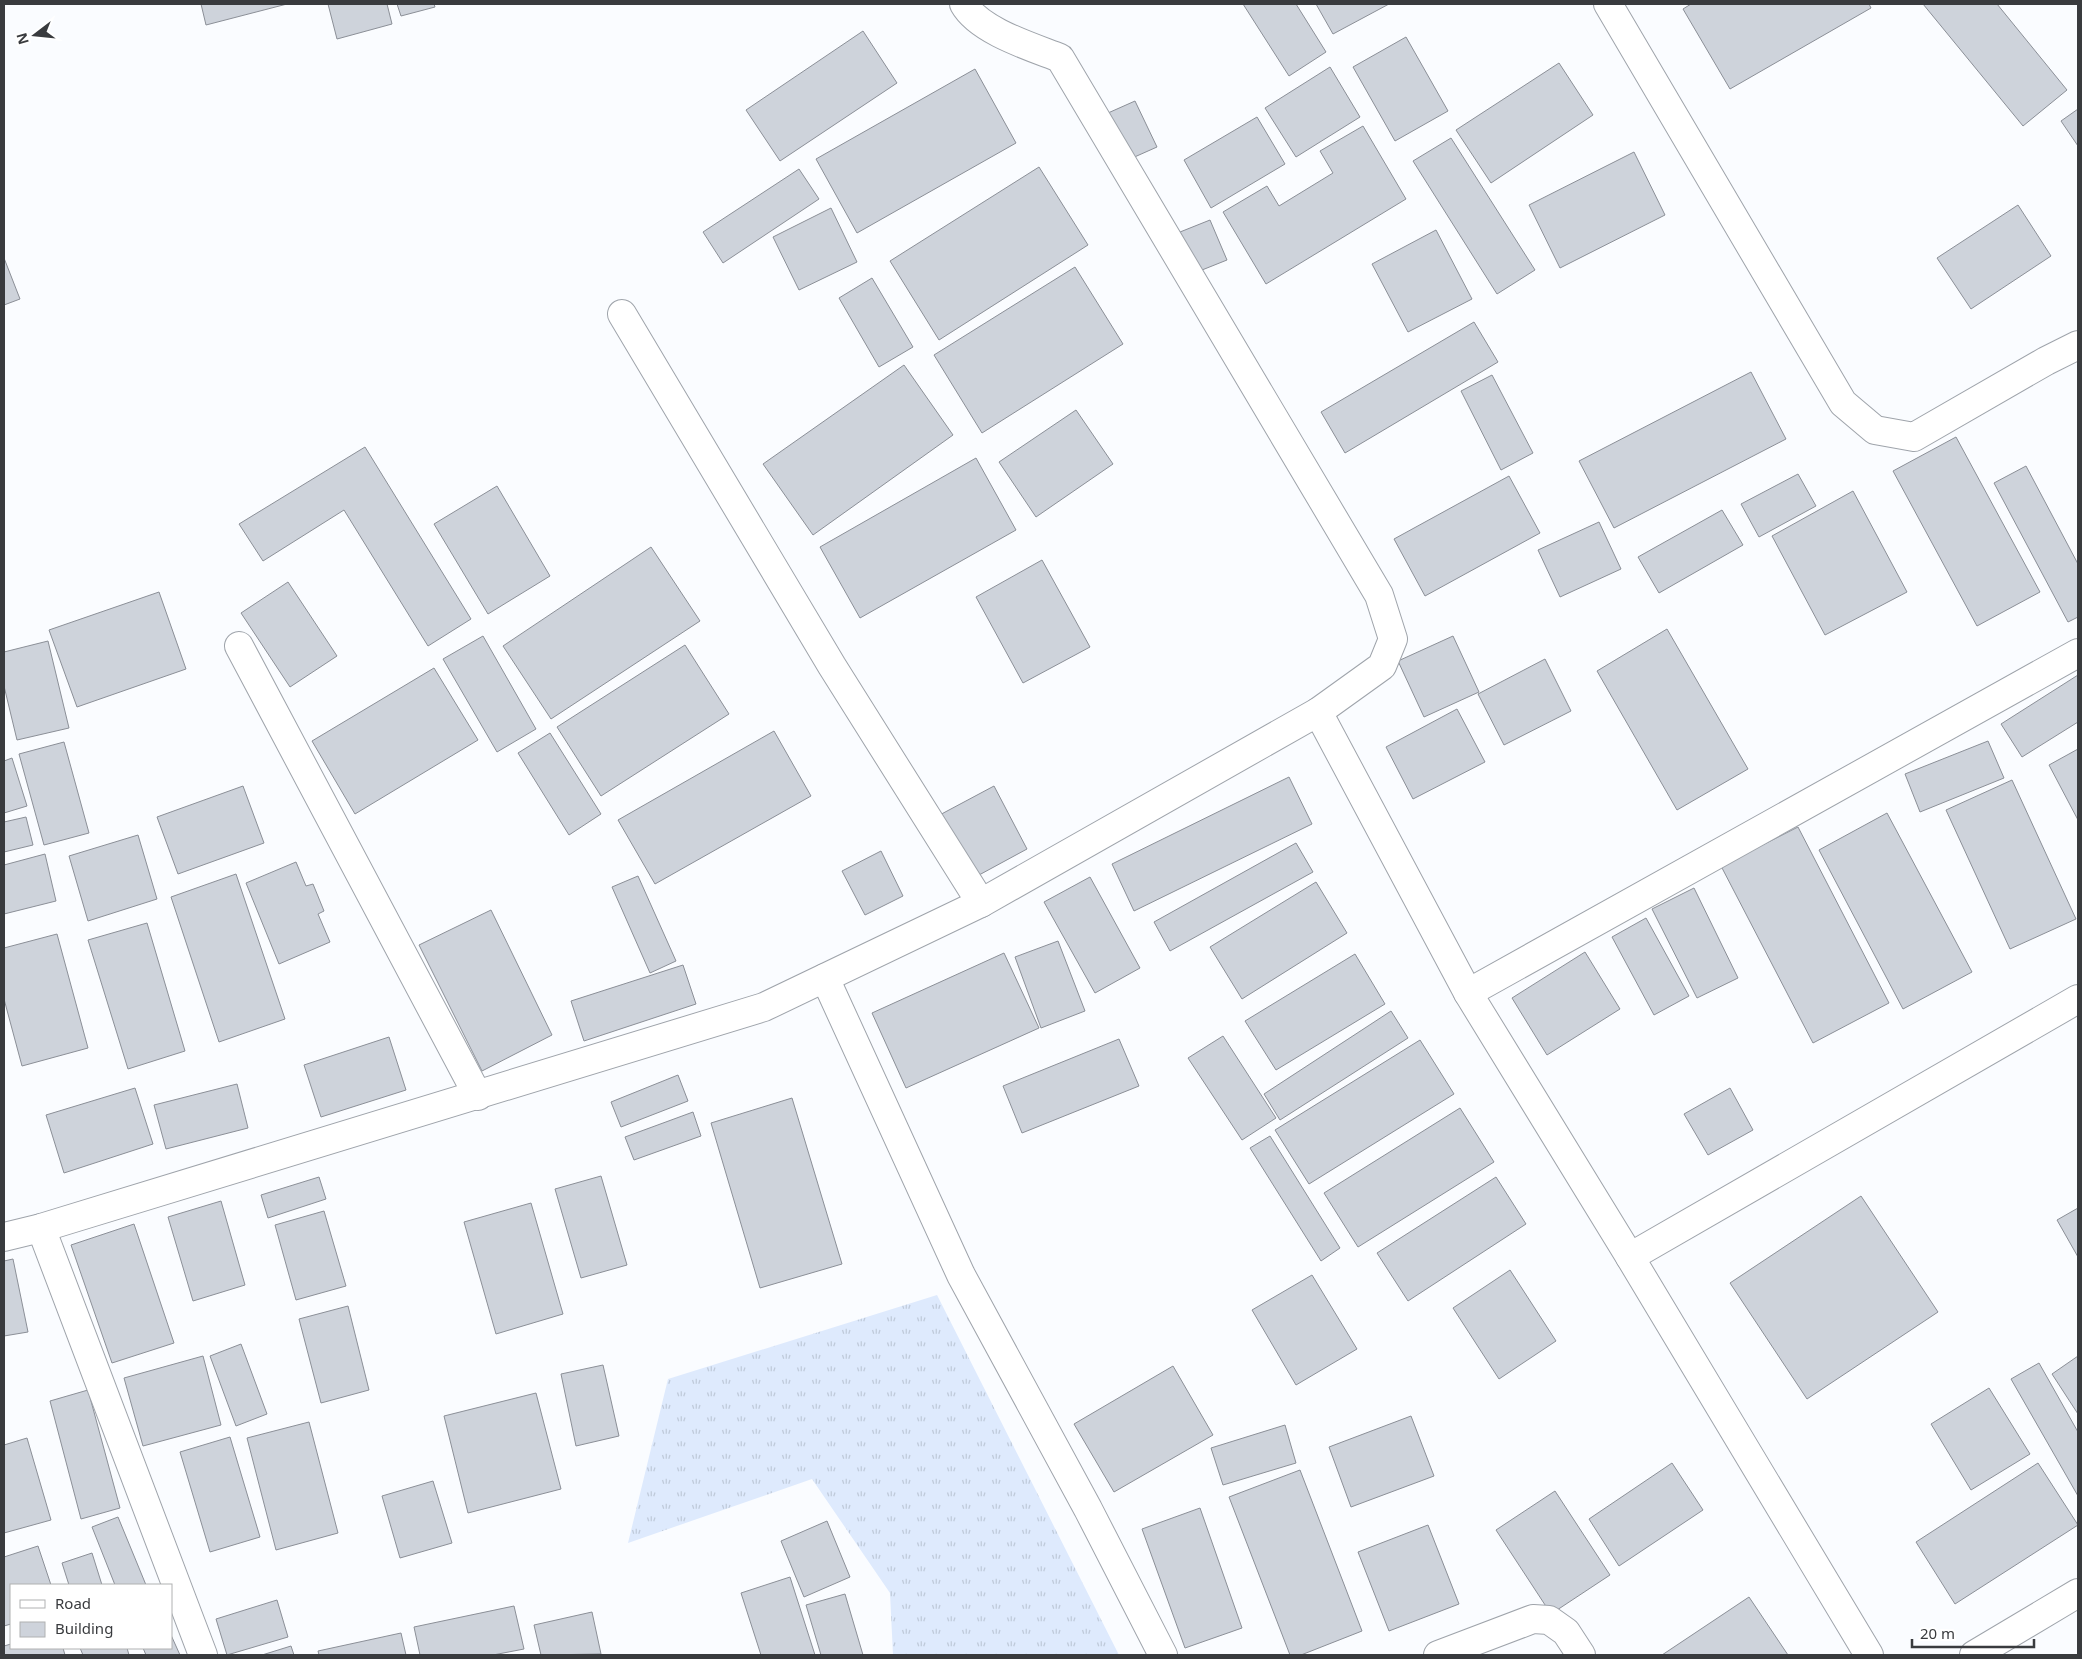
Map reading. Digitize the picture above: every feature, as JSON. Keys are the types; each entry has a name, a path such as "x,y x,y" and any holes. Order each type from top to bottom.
{"street":[{"path":"4,1237 40,1228 478,1096 764,1007 981,903 1318,712 1382,666 1393,639 1379,596 1060,58 1006,37 969,13 964,4"},
{"path":"1608,4 1843,403 1875,430 1914,437 2046,361 2078,345"},
{"path":"622,314 832,666 981,903"},
{"path":"238,646 478,1096"},
{"path":"1468,993 2078,653"},
{"path":"1318,712 1468,993 1630,1257 1869,1655"},
{"path":"825,978 961,1275 1088,1509 1163,1655"},
{"path":"1630,1257 2078,999"},
{"path":"40,1228 203,1655"},
{"path":"1974,1655 2078,1593"},
{"path":"1438,1655 1533,1618 1549,1620 1566,1632 1581,1655"}],"green space":[{"path":"937,1295 1119,1655 893,1655 890,1593 812,1479 628,1543 668,1379"}],"building":[{"path":"201,4 287,4 206,25"},
{"path":"328,4 387,4 392,24 337,39"},
{"path":"397,4 434,4 435,7 401,16"},
{"path":"1243,4 1296,4 1326,52 1289,76"},
{"path":"1316,4 1389,4 1333,34"},
{"path":"1691,4 1869,4 1871,8 1730,89 1683,9"},
{"path":"1923,4 1997,4 2067,90 2023,126"},
{"path":"863,31 897,83 780,161 746,110"},
{"path":"1406,37 1448,111 1395,141 1353,67"},
{"path":"1559,63 1593,115 1491,183 1456,130"},
{"path":"1330,67 1360,117 1296,157 1265,108"},
{"path":"975,69 1016,143 857,233 816,159"},
{"path":"1135,101 1157,147 1130,159 1108,113"},
{"path":"2078,109 2078,146 2061,121"},
{"path":"1257,117 1285,164 1211,208 1184,160"},
{"path":"1363,126 1406,199 1266,284 1223,212 1267,186 1279,206 1333,173 1320,151"},
{"path":"1451,138 1535,270 1497,294 1413,161"},
{"path":"1634,152 1665,215 1560,268 1529,205"},
{"path":"1039,167 1088,245 939,340 890,261"},
{"path":"799,169 819,199 723,263 703,232"},
{"path":"2018,205 2051,256 1971,309 1937,258"},
{"path":"831,208 857,262 799,290 773,237"},
{"path":"1210,220 1227,260 1197,272 1180,232"},
{"path":"1436,230 1472,299 1408,332 1372,264"},
{"path":"4,258 20,299 4,305"},
{"path":"1075,267 1123,344 982,433 934,355"},
{"path":"872,278 913,347 879,367 839,298"},
{"path":"1474,322 1498,362 1345,453 1321,412"},
{"path":"904,365 953,435 813,535 763,464"},
{"path":"1751,372 1786,439 1614,528 1579,461"},
{"path":"1492,375 1533,453 1501,470 1461,391"},
{"path":"1076,410 1113,464 1036,517 999,462"},
{"path":"1956,437 2040,592 1977,626 1893,471"},
{"path":"365,447 471,619 428,646 344,510 263,561 239,524"},
{"path":"976,458 1016,530 860,618 820,547"},
{"path":"2026,466 2078,564 2078,617 2068,622 1994,483"},
{"path":"1798,474 1816,506 1759,537 1741,504"},
{"path":"1509,476 1540,533 1425,596 1394,539"},
{"path":"497,486 550,576 488,614 434,524"},
{"path":"1853,491 1907,592 1825,635 1772,536"},
{"path":"1722,510 1743,545 1659,593 1638,557"},
{"path":"1599,522 1621,569 1560,597 1538,550"},
{"path":"651,547 700,621 551,719 503,646"},
{"path":"1042,560 1090,647 1023,683 976,597"},
{"path":"288,582 337,656 290,687 241,613"},
{"path":"159,592 186,669 77,707 49,630"},
{"path":"1667,629 1748,769 1677,810 1597,671"},
{"path":"483,636 536,729 497,752 443,659"},
{"path":"1453,636 1479,692 1424,717 1398,661"},
{"path":"48,641 69,728 17,740 4,686 4,652"},
{"path":"685,645 729,714 601,796 557,727"},
{"path":"1545,659 1571,711 1504,745 1478,694"},
{"path":"434,668 478,740 355,814 312,741"},
{"path":"2078,675 2078,722 2022,757 2001,724"},
{"path":"1457,709 1485,762 1413,799 1386,747"},
{"path":"774,731 811,796 655,884 618,820"},
{"path":"550,733 601,814 569,835 518,753"},
{"path":"1988,741 2004,778 1920,812 1905,774"},
{"path":"64,742 89,833 44,845 19,754"},
{"path":"2078,749 2078,820 2049,765"},
{"path":"12,758 27,806 4,813 4,761"},
{"path":"1289,777 1312,824 1134,911 1112,864"},
{"path":"2012,780 2076,919 2010,949 1946,810"},
{"path":"243,786 264,843 178,874 157,817"},
{"path":"994,786 1027,849 968,881 934,818"},
{"path":"1887,813 1972,972 1903,1009 1819,850"},
{"path":"26,817 33,845 4,852 4,822"},
{"path":"1798,827 1889,1003 1813,1043 1721,866"},
{"path":"138,835 157,899 88,921 69,856"},
{"path":"1296,843 1313,872 1170,951 1154,922"},
{"path":"881,851 903,896 865,915 842,871"},
{"path":"45,854 56,901 4,914 4,865"},
{"path":"296,862 306,886 313,884 324,911 318,914 330,942 279,964 246,883"},
{"path":"236,874 285,1019 219,1042 171,897"},
{"path":"638,876 676,961 650,973 612,887"},
{"path":"1090,877 1140,968 1095,993 1044,902"},
{"path":"1316,882 1347,933 1242,999 1210,947"},
{"path":"1694,888 1738,978 1697,998 1652,909"},
{"path":"491,910 552,1035 482,1071 419,945"},
{"path":"1646,918 1689,996 1654,1015 1612,937"},
{"path":"147,923 185,1051 128,1069 88,940"},
{"path":"57,934 88,1048 22,1066 4,999 4,948"},
{"path":"1058,941 1085,1011 1041,1028 1015,957"},
{"path":"1585,952 1620,1009 1547,1055 1512,998"},
{"path":"1004,953 1039,1028 906,1088 872,1013"},
{"path":"1355,954 1385,1004 1276,1070 1245,1021"},
{"path":"683,965 696,1004 584,1041 571,1001"},
{"path":"1391,1011 1408,1038 1280,1120 1264,1094"},
{"path":"1223,1036 1276,1118 1242,1140 1188,1058"},
{"path":"389,1037 406,1090 321,1117 304,1065"},
{"path":"1119,1039 1139,1086 1022,1133 1003,1086"},
{"path":"1420,1040 1454,1094 1309,1184 1275,1130"},
{"path":"678,1075 688,1101 621,1127 611,1102"},
{"path":"237,1084 248,1128 166,1149 154,1105"},
{"path":"135,1088 153,1144 64,1173 46,1115"},
{"path":"1730,1088 1753,1130 1708,1155 1684,1114"},
{"path":"792,1098 842,1264 760,1288 711,1123"},
{"path":"1460,1108 1494,1162 1358,1247 1324,1193"},
{"path":"693,1112 701,1136 634,1160 625,1137"},
{"path":"1270,1136 1340,1248 1321,1261 1250,1148"},
{"path":"601,1176 627,1265 581,1278 555,1189"},
{"path":"319,1177 326,1199 268,1218 261,1195"},
{"path":"1496,1177 1526,1224 1408,1301 1377,1253"},
{"path":"1861,1196 1938,1312 1807,1399 1730,1283"},
{"path":"221,1201 245,1285 193,1301 168,1217"},
{"path":"531,1203 563,1314 496,1334 464,1222"},
{"path":"2078,1208 2078,1257 2057,1220"},
{"path":"324,1211 346,1286 296,1300 275,1225"},
{"path":"134,1224 174,1343 112,1363 71,1245"},
{"path":"13,1259 28,1332 4,1336 4,1261"},
{"path":"1510,1270 1556,1341 1499,1379 1453,1308"},
{"path":"1312,1275 1357,1349 1296,1385 1252,1310"},
{"path":"348,1306 369,1390 321,1403 299,1319"},
{"path":"241,1344 267,1414 236,1426 210,1356"},
{"path":"203,1356 221,1425 143,1446 124,1378"},
{"path":"2078,1356 2078,1414 2052,1374"},
{"path":"2039,1363 2078,1432 2078,1496 2011,1379"},
{"path":"603,1365 619,1436 576,1446 561,1374"},
{"path":"1173,1366 1213,1435 1114,1492 1074,1424"},
{"path":"1989,1388 2030,1454 1971,1490 1931,1424"},
{"path":"88,1390 120,1508 81,1519 50,1401"},
{"path":"536,1393 561,1489 468,1513 444,1416"},
{"path":"1411,1416 1434,1476 1351,1507 1329,1447"},
{"path":"309,1422 338,1533 276,1550 247,1438"},
{"path":"1285,1425 1296,1463 1223,1485 1211,1448"},
{"path":"230,1437 260,1537 210,1552 180,1452"},
{"path":"27,1438 51,1520 4,1533 4,1445"},
{"path":"1672,1463 1703,1510 1619,1566 1589,1519"},
{"path":"2038,1463 2078,1525 1955,1604 1916,1542"},
{"path":"1300,1470 1362,1631 1301,1655 1290,1655 1229,1497"},
{"path":"433,1481 452,1543 400,1558 382,1496"},
{"path":"1555,1491 1610,1575 1551,1614 1496,1530"},
{"path":"1200,1508 1242,1628 1185,1648 1142,1529"},
{"path":"118,1517 146,1584 115,1584 92,1527"},
{"path":"827,1521 850,1577 804,1597 781,1541"},
{"path":"1428,1525 1459,1604 1389,1631 1358,1552"},
{"path":"38,1546 51,1584 10,1584 10,1624 4,1626 4,1557"},
{"path":"92,1553 102,1584 69,1584 62,1563"},
{"path":"790,1577 815,1655 761,1655 741,1593"},
{"path":"845,1594 863,1655 821,1655 806,1605"},
{"path":"1749,1597 1788,1655 1662,1655"},
{"path":"277,1600 288,1637 227,1655 216,1619"},
{"path":"514,1606 524,1649 493,1655 420,1655 414,1627"},
{"path":"592,1612 601,1654 541,1655 534,1625"},
{"path":"401,1633 406,1655 319,1655 318,1651"},
{"path":"172,1637 180,1655 146,1655 143,1649 172,1649"},
{"path":"10,1644 10,1649 63,1649 65,1655 4,1655 4,1646"},
{"path":"291,1646 294,1655 262,1655"},
{"path":"80,1649 127,1649 129,1655 83,1655"}]}
